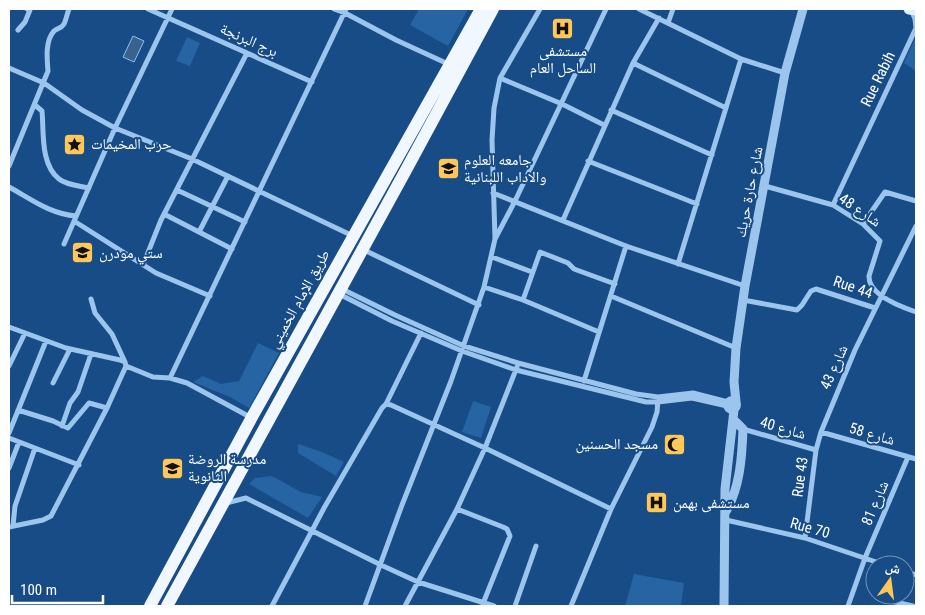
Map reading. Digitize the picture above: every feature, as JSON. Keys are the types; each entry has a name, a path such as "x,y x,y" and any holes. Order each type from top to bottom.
{"highway":[{"path":"441,79 446,64 474,9"},
{"name":"طريق الإمام الخميني","path":"150,606 266,391 481,9"},
{"path":"167,606 492,9"},
{"path":"464,62 478,46 498,9"},
{"path":"394,162 406,170"},
{"path":"266,391 280,399"},
{"path":"157,606 186,551 194,526"}],"street":[{"path":"18,30 25,22 29,9"},
{"path":"9,166 48,71 46,58 49,42 54,31 61,28 64,24 68,9"},
{"name":"برج البرنجة","path":"148,9 312,82"},
{"path":"64,244 115,128 172,9"},
{"path":"334,9 346,11 396,40 446,64"},
{"path":"365,606 479,305 495,239 492,121 500,78 540,9"},
{"path":"495,239 515,202 606,9"},
{"path":"639,9 741,58 785,73"},
{"path":"668,23 673,9"},
{"path":"796,22 797,9"},
{"path":"796,22 803,9"},
{"path":"170,378 346,11"},
{"name":"Rue Rabih","path":"833,205 916,28 913,13"},
{"path":"563,220 633,63 659,18"},
{"name":"شارع حارة حريك","path":"724,606 726,474 733,419 731,404 736,348 743,300 785,73 786,50 796,22"},
{"path":"143,265 164,214 247,53"},
{"path":"678,264 741,58"},
{"path":"633,63 726,108"},
{"path":"9,68 44,83 82,110 115,128 192,159 353,236"},
{"path":"500,78 562,104 604,125"},
{"path":"35,104 42,111 47,160 53,172 59,179 89,188"},
{"path":"611,110 712,155"},
{"path":"588,161 697,204"},
{"path":"199,232 228,176"},
{"name":"شارع 48","path":"765,186 833,205 863,224 880,241 868,279 880,296"},
{"path":"9,187 35,203 75,218 156,273 210,296"},
{"path":"177,190 245,222"},
{"path":"863,224 885,192 916,201"},
{"path":"493,193 626,246 746,286"},
{"path":"164,214 232,249"},
{"name":"شارع 43","path":"816,450 840,383 880,296 916,226"},
{"path":"584,381 626,246"},
{"path":"363,249 479,305"},
{"path":"522,300 540,252 568,263 574,269 615,284"},
{"path":"492,257 532,272"},
{"path":"484,287 522,300 599,332"},
{"name":"Rue 44","path":"743,300 797,310 811,291 816,289 875,308"},
{"path":"340,291 421,333 516,370 634,400 692,398 731,404"},
{"path":"340,291 463,348 658,400"},
{"path":"611,296 736,348"},
{"path":"880,296 916,312"},
{"path":"35,448 15,506 11,527 43,520 51,516 107,408 126,364 112,334 95,313 91,299"},
{"path":"9,327 70,349 126,364 153,376 187,383 252,417"},
{"path":"9,366 25,333"},
{"path":"272,606 313,530 386,404 421,333"},
{"path":"9,433 46,341"},
{"path":"53,383 70,349"},
{"path":"62,426 70,403 78,392 91,354"},
{"path":"405,606 457,509 485,448 518,363"},
{"path":"571,606 612,509 652,427 658,400"},
{"path":"18,410 69,428 77,415 89,403 107,408"},
{"path":"386,404 434,424 612,509"},
{"path":"733,419 743,429"},
{"name":"شارع حارة حريك","path":"725,517 734,491 742,455 743,429"},
{"name":"شارع 40","path":"743,429 816,450"},
{"name":"شارع 58","path":"821,432 916,459"},
{"path":"9,438 78,465"},
{"path":"9,468 19,442"},
{"name":"Rue 43","path":"805,538 816,450"},
{"name":"شارع 81","path":"866,555 908,458"},
{"path":"224,504 246,498 418,582 494,606"},
{"path":"457,509 503,527 510,532 509,541 483,604"},
{"name":"Rue 70","path":"725,517 805,538 865,558"},
{"path":"515,606 536,546"},
{"name":"شارع 81","path":"848,606 865,558"}],"shaded area":[{"path":"419,9 468,9 448,46 410,25"},
{"path":"133,36 144,41 134,62 123,57"},
{"path":"916,36 916,71 904,63"},
{"path":"187,37 200,43 190,66 176,61"},
{"path":"258,343 279,353 249,408 230,397 193,382 203,376 221,384 239,381"},
{"path":"473,401 491,407 481,438 462,432"},
{"path":"298,444 344,462 336,476 298,453"},
{"path":"272,476 301,492 322,497 308,518 249,484 255,478"},
{"path":"634,574 684,583 681,606 625,606"}],"place":[{"name":"مستشفى الساحل العام","path":"563,28"},
{"name":"حرب المخيمات","path":"75,144"},
{"name":"جامعه العلوم والاداب اللبنانية","path":"448,169"},
{"name":"ستي مودرن","path":"83,253"},
{"name":"مسجد الحسنين","path":"674,444"},
{"name":"مدرسة الروضة الثانوية","path":"172,468"},
{"name":"مستشفى بهمن","path":"657,503"}]}
